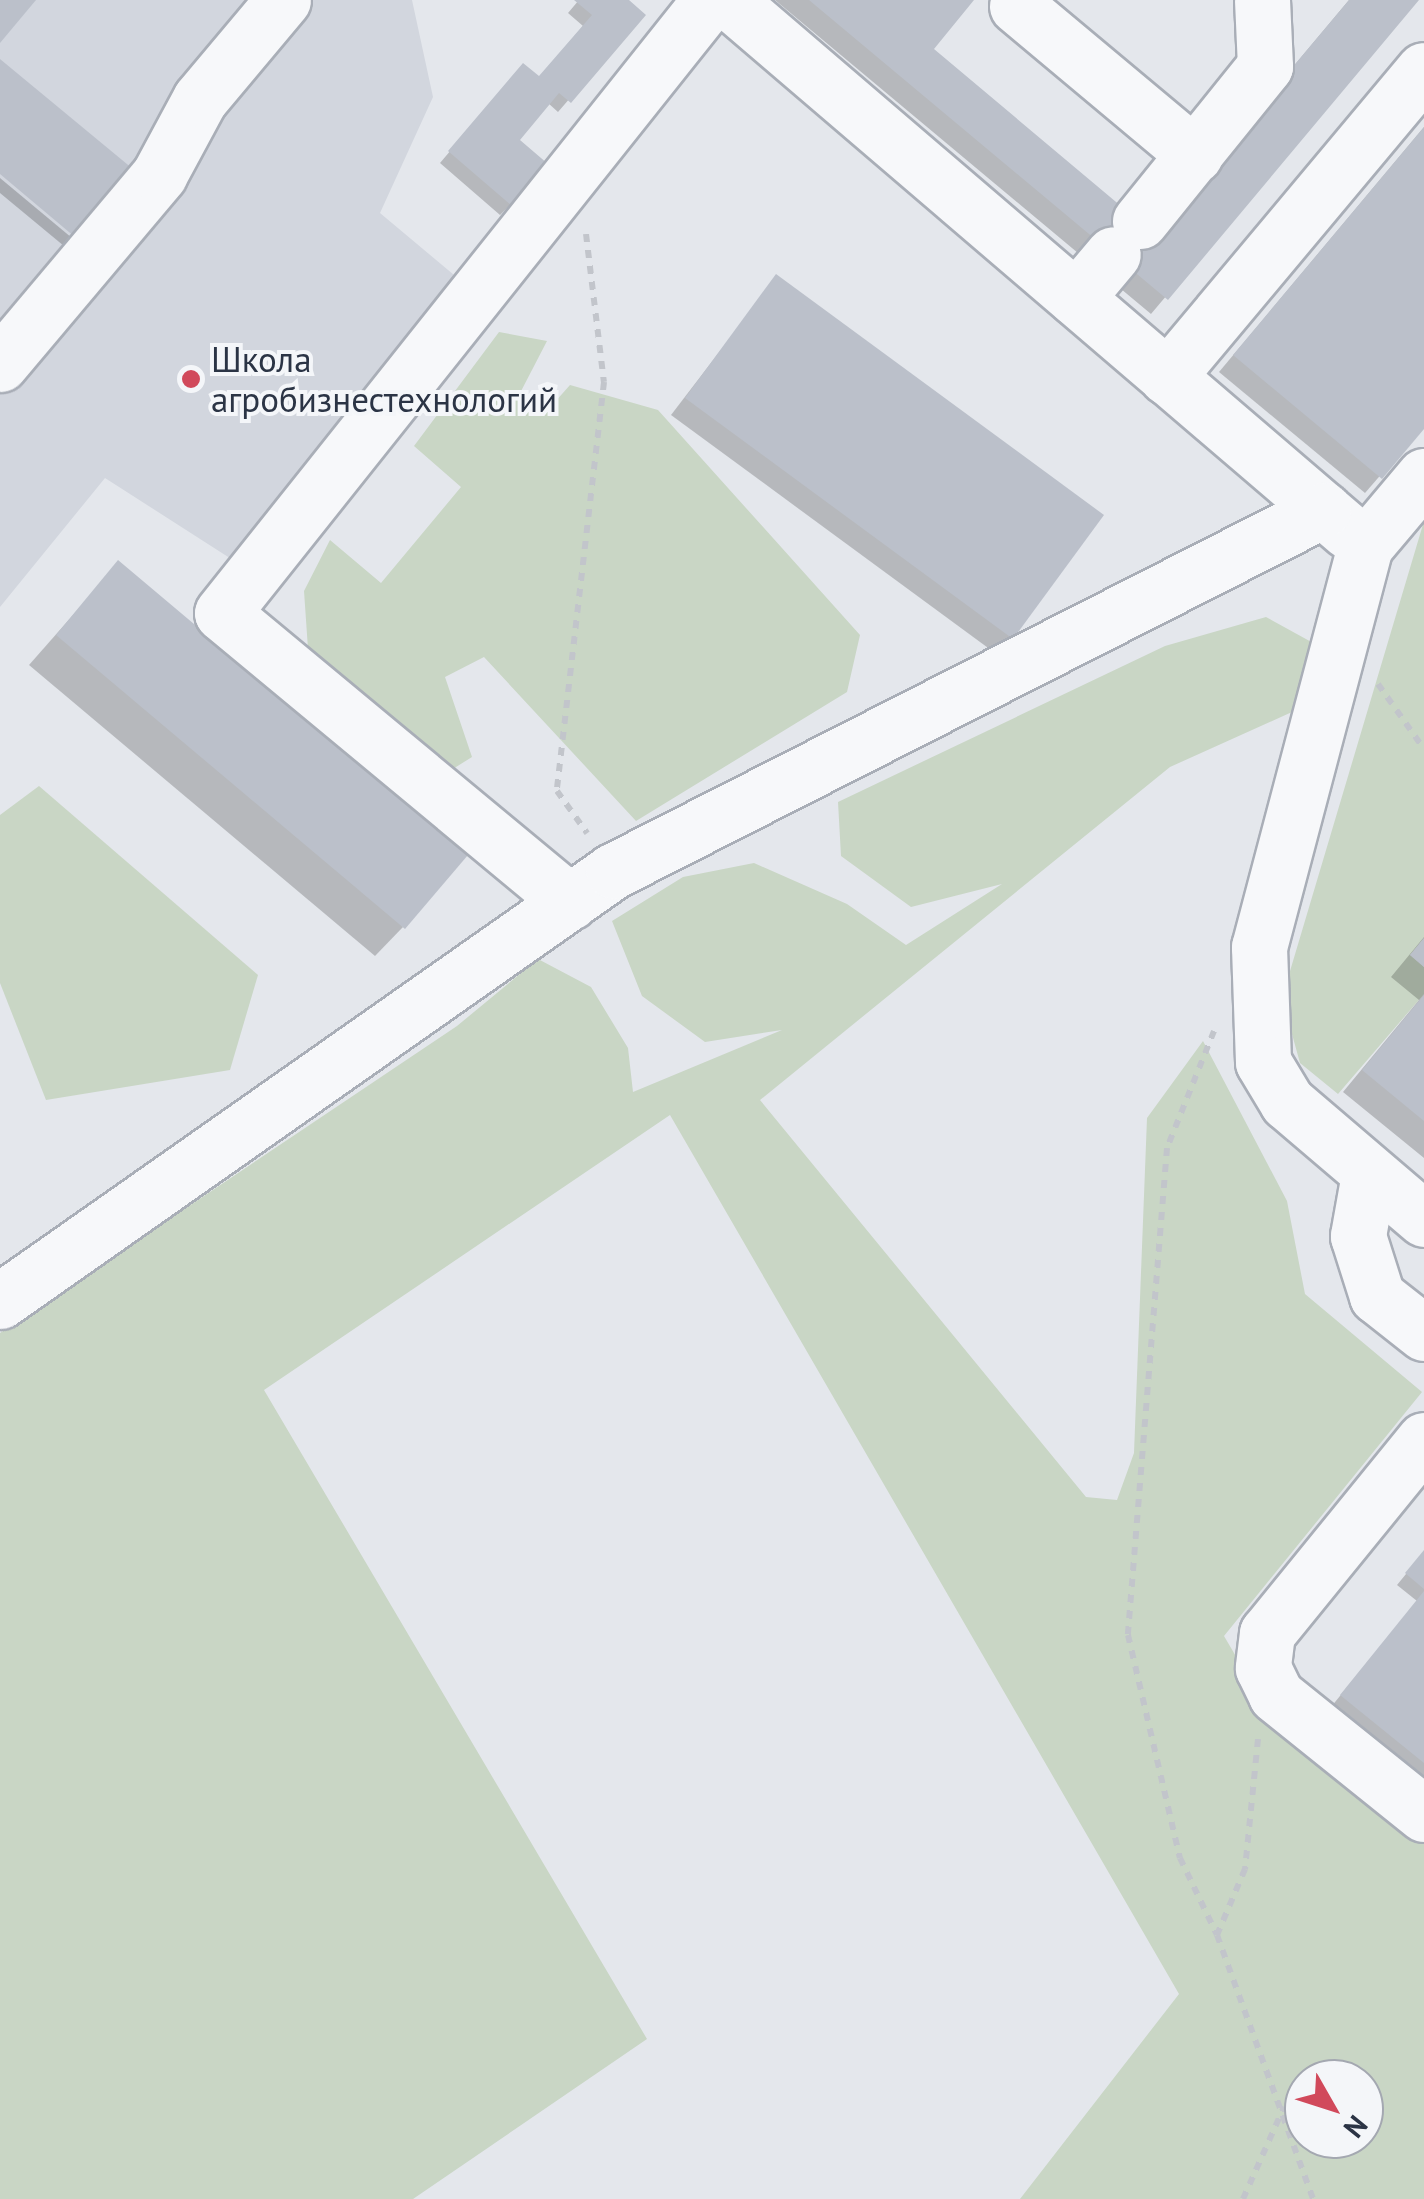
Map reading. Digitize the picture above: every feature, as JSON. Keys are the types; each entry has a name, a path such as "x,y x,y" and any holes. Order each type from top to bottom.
{"lane":[{"path":"0,364 159,175 200,99 282,0"},
{"path":"592,887 222,614 579,170 710,0"},
{"path":"728,0 1365,546"},
{"path":"1076,298 1265,66 1262,0"},
{"path":"1017,6 1195,155"},
{"path":"1168,377 1424,70"},
{"path":"1424,476 1365,546 1345,638 1259,946 1263,1062 1287,1102 1424,1219"},
{"path":"0,1301 592,887 1323,510"},
{"path":"1370,1174 1358,1236 1377,1296 1424,1333"},
{"path":"1424,1440 1267,1633 1263,1668 1276,1694 1424,1814"}],"path":[{"path":"579,170 604,382 557,790 592,887"},
{"path":"1345,638 1424,749"},
{"path":"1224,1013 1167,1148 1128,1635 1180,1858 1217,1935 1284,2106 1243,2199"},
{"path":"1217,1935 1245,1869 1263,1668"},
{"path":"1301,2159 1313,2199"}],"shaded area":[{"name":"Школа агробизнестехнологий","path":"0,0 412,0 433,97 380,213 460,280 236,562 105,478 0,607"}],"green space":[{"path":"499,332 547,341 518,397 554,403 570,385 658,410 860,635 847,692 636,821 484,657 445,677 472,757 448,772 308,649 304,591 330,540 381,583 461,487 414,446"},
{"path":"1424,521 1424,938 1410,955 1424,967 1424,994 1338,1094 1300,1063 1282,998"},
{"path":"1266,617 1315,644 1303,707 1170,767 760,1100 1086,1497 1117,1500 1134,1453 1147,1118 1203,1041 1287,1201 1305,1294 1422,1392 1224,1636 1261,1699 1424,1829 1424,2199 1020,2199 1179,1994 670,1115 264,1390 647,2039 413,2199 0,2199 0,1333 457,1026 538,959 591,987 628,1048 633,1092 782,1030 705,1042 642,996 612,921 683,877 754,863 847,904 906,945 1002,884 911,907 841,856 838,802 1165,646"},
{"path":"39,786 258,975 230,1070 46,1100 0,983 0,815"}],"building":[{"path":"0,0 36,0 0,43"},
{"path":"574,0 629,0 646,15 571,103 559,93 520,140 548,164 512,206 448,151 523,63 539,76 592,15"},
{"path":"809,0 974,0 934,49 1153,233 1349,0 1419,0 1168,300"},
{"path":"0,59 139,174 82,243 0,174"},
{"path":"1424,127 1424,429 1382,479 1233,355"},
{"path":"776,274 1104,515 1013,639 685,398"},
{"path":"118,560 468,855 405,929 56,635"},
{"path":"1424,938 1424,967 1410,955"},
{"path":"1424,995 1424,1121 1362,1070"},
{"path":"1424,1550 1424,1589 1405,1573"},
{"path":"1424,1591 1424,1763 1340,1695"}],"place":[{"name":"Школа агробизнестехнологий","path":"191,379"}]}
